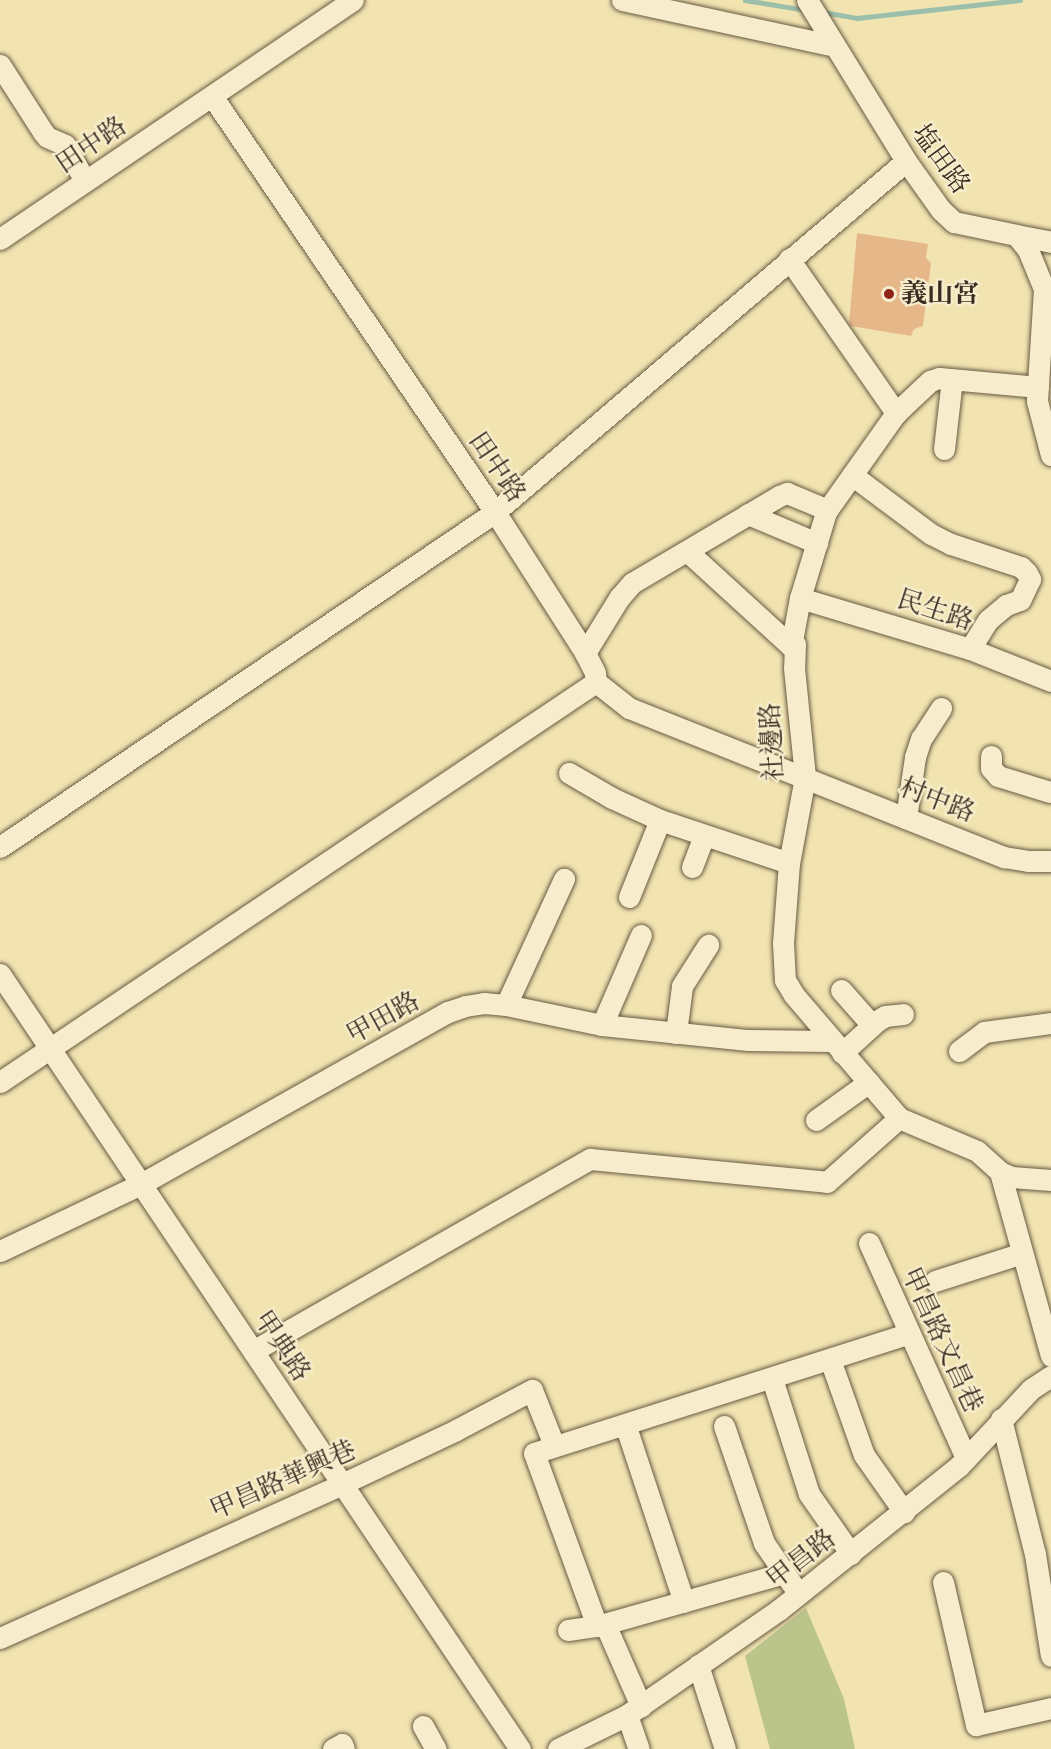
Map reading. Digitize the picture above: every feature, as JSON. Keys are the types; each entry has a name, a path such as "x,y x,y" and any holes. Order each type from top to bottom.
{"street":[{"name":"田中路","path":"0,238 353,0"},
{"path":"622,0 830,39"},
{"name":"塩田路","path":"808,3 906,162 941,210 954,222 1051,242"},
{"path":"0,65 47,137 66,145 84,181"},
{"name":"田中路","path":"212,96 495,512 585,652 595,673 596,682"},
{"path":"0,847 495,512 789,259 906,162"},
{"path":"1016,235 1036,265 1044,289 1037,309 1042,397 1051,455"},
{"path":"789,259 896,413"},
{"name":"社邊路","path":"1000,1172 977,1151 899,1118 837,1047 785,980 783,944 789,863 805,777 794,668 795,644 791,646 801,598 828,510 896,413 930,381 939,378 1042,397"},
{"path":"944,449 951,379"},
{"path":"852,475 931,534 951,544 1021,567 1027,573 1030,579 1020,600 1006,605 988,620 970,649"},
{"path":"585,652 619,598 632,583 688,552 748,514 787,493 828,510"},
{"path":"748,514 817,543"},
{"path":"688,552 791,646"},
{"name":"民生路","path":"801,598 970,649 1051,681"},
{"path":"0,1082 596,682 629,708 805,777"},
{"path":"906,818 915,757 921,739 941,708"},
{"path":"990,756 991,768 999,776 1051,794"},
{"path":"569,774 612,798 660,820 789,863"},
{"name":"村中路","path":"805,777 1004,857 1028,861 1051,861"},
{"path":"629,897 660,820"},
{"path":"692,867 704,835"},
{"path":"506,1005 564,879"},
{"path":"602,1026 641,935"},
{"path":"676,1033 682,986 708,945"},
{"name":"甲典路","path":"0,974 520,1749"},
{"path":"841,990 872,1025"},
{"name":"甲田路","path":"0,1251 141,1184 448,1012 484,1003 506,1005 602,1026 837,1047"},
{"path":"837,1047 885,1016 903,1014"},
{"path":"959,1051 984,1032 1051,1023"},
{"path":"816,1120 869,1082"},
{"path":"253,1351 590,1159 827,1182 899,1118"},
{"path":"1000,1172 1011,1177 1051,1180"},
{"path":"1000,1172 1051,1356"},
{"name":"甲昌路文昌巷","path":"869,1243 966,1458"},
{"path":"935,1281 1022,1253"},
{"path":"544,1449 909,1333"},
{"path":"833,1368 864,1455 904,1512"},
{"name":"甲昌路","path":"558,1749 634,1710 799,1595 904,1512 966,1458 1031,1389 1051,1376"},
{"path":"774,1385 809,1494 851,1554"},
{"name":"甲昌路華興巷","path":"0,1638 342,1484 456,1430 532,1390 544,1449 601,1625 634,1710 639,1749"},
{"path":"1001,1419 1046,1585 1051,1656"},
{"path":"724,1426 764,1543 799,1595"},
{"path":"627,1430 684,1602"},
{"path":"568,1630 601,1625 784,1573"},
{"path":"761,1580 780,1609"},
{"path":"943,1582 976,1725 1051,1708"},
{"path":"698,1665 725,1749"},
{"path":"423,1726 436,1749"},
{"path":"333,1749 342,1744 344,1749"}],"green space":[{"path":"806,1608 844,1699 855,1749 770,1749 745,1656"}],"building":[{"name":"義山宮","path":"857,233 928,244 926,258 931,263 923,326 914,329 911,336 849,324"}],"waterway":[{"path":"745,0 806,10"},
{"path":"823,12 857,18 1020,0"}],"place":[{"name":"義山宮","path":"889,294"}]}
